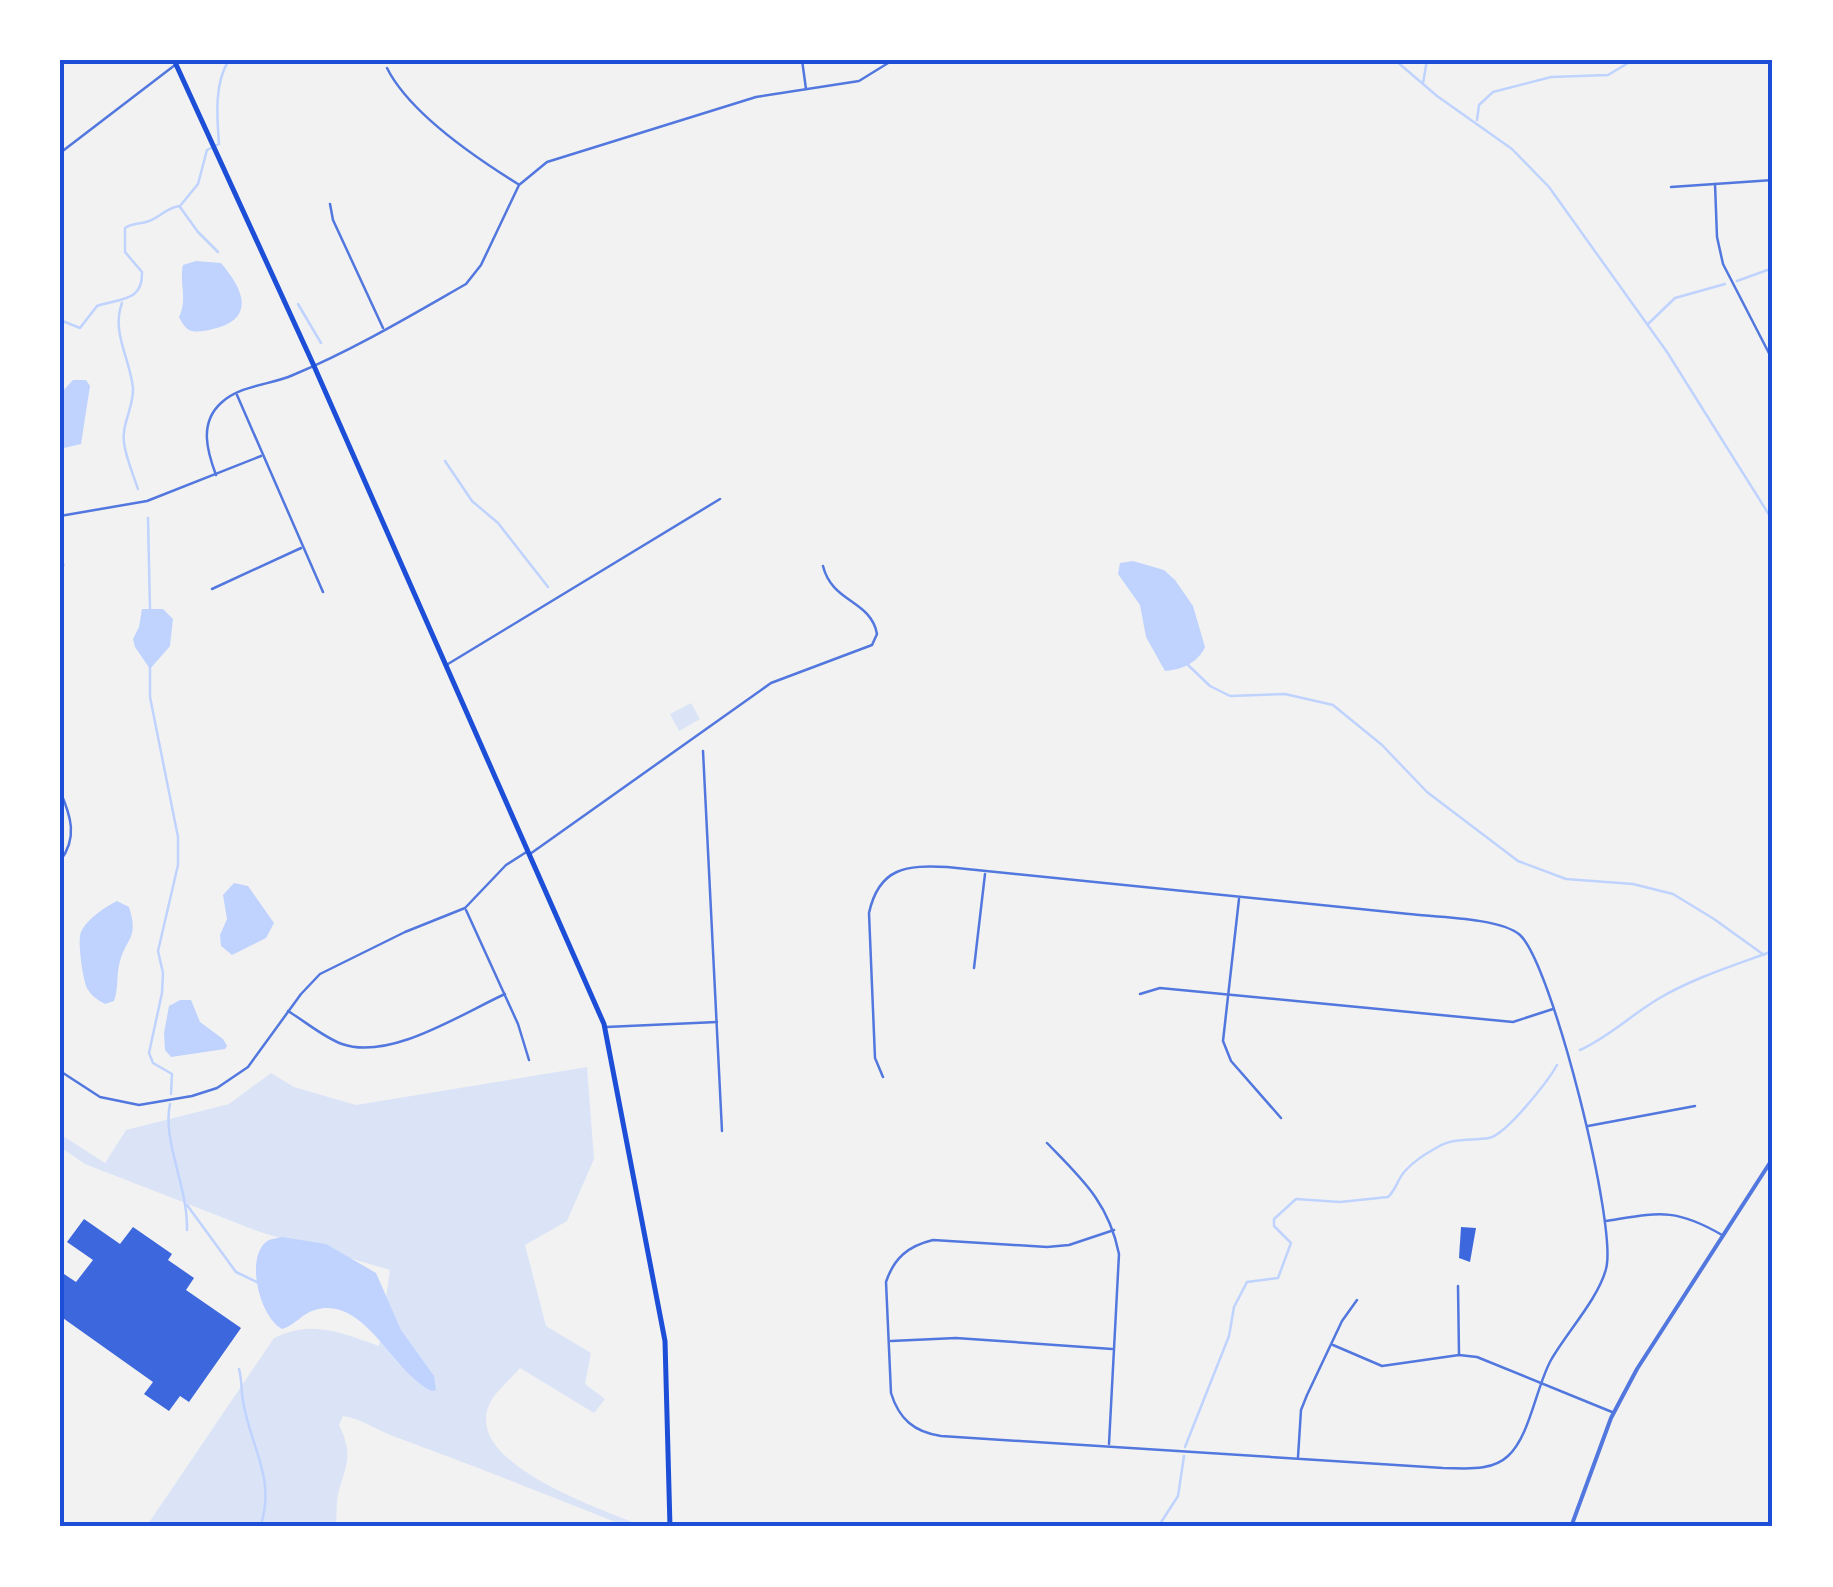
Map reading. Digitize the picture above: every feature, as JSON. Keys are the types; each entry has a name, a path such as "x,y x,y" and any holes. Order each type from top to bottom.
{"main road":[{"path":"175,62 314,366 605,1027 665,1341 670,1527"}],"street":[{"path":"802,60 806,90"},
{"path":"216,475 206,433 218,405 236,394 314,366 466,284 476,273 519,184 547,162 715,108 860,81 893,60"},
{"path":"60,153 175,62"},
{"path":"387,68 395,83 452,138 519,184"},
{"path":"1671,188 1773,180"},
{"path":"1715,184 1717,237 1723,264 1773,361"},
{"path":"330,204 384,330"},
{"path":"236,394 323,592"},
{"path":"60,516 147,502 263,456"},
{"path":"446,664 720,499"},
{"path":"60,542 60,586"},
{"path":"212,589 303,547"},
{"path":"60,1071 100,1097 139,1105 217,1088 248,1068 320,974 405,932 465,908 506,866 772,683 872,645 877,634 872,619 830,586 823,566"},
{"path":"703,751 722,1131"},
{"path":"60,791 72,820 68,850 60,861"},
{"path":"883,1078 875,1058 868,913 872,897 884,880 899,869 918,865 1462,920 1512,929 1523,937 1537,961 1554,1009 1588,1126 1604,1221 1607,1268 1541,1383 1517,1446 1505,1459 1476,1469 1443,1468 923,1433 896,1410 891,1393 886,1282 892,1265 916,1244 933,1240 1048,1247 1068,1245 1114,1230"},
{"path":"974,968 985,872"},
{"path":"1239,897 1223,1041 1231,1061 1280,1118"},
{"path":"465,908 518,1024 529,1060"},
{"path":"1140,994 1160,988 1513,1022 1554,1009"},
{"path":"288,1012 328,1037 366,1049 408,1038 505,994"},
{"path":"605,1027 717,1022"},
{"path":"1588,1126 1695,1106"},
{"path":"1047,1144 1103,1205 1119,1254 1109,1446"},
{"path":"1570,1527 1614,1413 1646,1354 1773,1158"},
{"path":"1604,1221 1676,1213 1722,1235"},
{"path":"1458,1286 1459,1355"},
{"path":"1298,1458 1302,1410 1342,1321 1358,1300"},
{"path":"889,1341 956,1338 1114,1349"},
{"path":"1333,1346 1382,1366 1459,1355 1477,1357 1614,1413"}],"shaded area":[{"path":"691,703 700,719 679,731 670,714"},
{"path":"587,1067 594,1159 567,1221 525,1245 546,1326 591,1353 585,1384 605,1399 594,1413 520,1368 490,1403 486,1425 496,1446 542,1482 645,1527 628,1527 343,1416 339,1425 347,1460 338,1494 336,1527 146,1527 274,1338 314,1329 379,1346 390,1270 260,1232 85,1164 60,1147 60,1134 105,1163 126,1130 229,1104 271,1073 294,1087 356,1105"}],"water":[{"path":"196,261 221,263 236,283 242,302 236,318 198,332 187,329 179,317 183,265"},
{"path":"73,380 86,380 90,386 81,444 60,449 60,394"},
{"path":"1133,561 1164,570 1193,606 1205,647 1188,665 1165,671 1146,637 1140,605 1118,574 1120,563"},
{"path":"142,609 163,609 173,619 170,646 150,669 133,639"},
{"path":"234,883 248,886 274,923 266,938 232,955 221,946 220,935 227,919 223,895"},
{"path":"117,901 129,907 132,931 120,961 114,1001 105,1004 87,988 80,936 92,918"},
{"path":"191,1000 200,1022 223,1039 225,1049 171,1057 165,1050 164,1033 169,1006"},
{"path":"282,1237 326,1244 376,1273 401,1330 434,1376 436,1390 418,1382 349,1314 333,1308 315,1310 282,1329 274,1323 258,1287 257,1261 266,1242"}],"building":[{"path":"84,1219 120,1244 133,1227 172,1254 168,1260 194,1278 186,1290 241,1328 189,1402 180,1396 169,1411 144,1394 153,1382 60,1316 60,1280 64,1274 76,1282 93,1260 67,1242"},
{"path":"1461,1227 1476,1228 1470,1262 1459,1258"}],"waterway":[{"path":"60,320 80,328 97,306 128,298 138,289 142,272 125,252 125,228 180,206 198,184 207,150 219,144 219,90 229,60"},
{"path":"1395,60 1437,96 1512,149 1549,187 1667,352 1773,521"},
{"path":"1423,83 1427,60"},
{"path":"1477,120 1479,105 1493,92 1551,77 1608,75 1628,63"},
{"path":"180,207 218,252"},
{"path":"1737,281 1773,268"},
{"path":"1648,324 1675,298 1725,284"},
{"path":"122,303 120,335 133,388 124,443 138,489"},
{"path":"298,304 321,343"},
{"path":"445,461 472,501 498,523 548,587"},
{"path":"148,518 150,609"},
{"path":"1188,665 1210,686 1230,696 1285,694 1333,705 1382,745 1427,792 1518,861 1566,879 1633,884 1673,894 1764,955"},
{"path":"150,667 150,697 178,837 178,865 158,951 162,993 149,1053 153,1063 172,1074 171,1094"},
{"path":"1580,1050 1671,991 1773,951"},
{"path":"1185,1447 1229,1336 1234,1307 1247,1282 1278,1278 1291,1243 1274,1226 1274,1219 1296,1199 1340,1202 1388,1197 1405,1171 1432,1150 1456,1141 1489,1138 1506,1128 1557,1065"},
{"path":"170,1104 169,1133 184,1197 187,1230"},
{"path":"187,1205 236,1272 259,1283"},
{"path":"239,1369 246,1417 264,1478 266,1494 260,1527"},
{"path":"1158,1527 1178,1496 1184,1456"}]}
